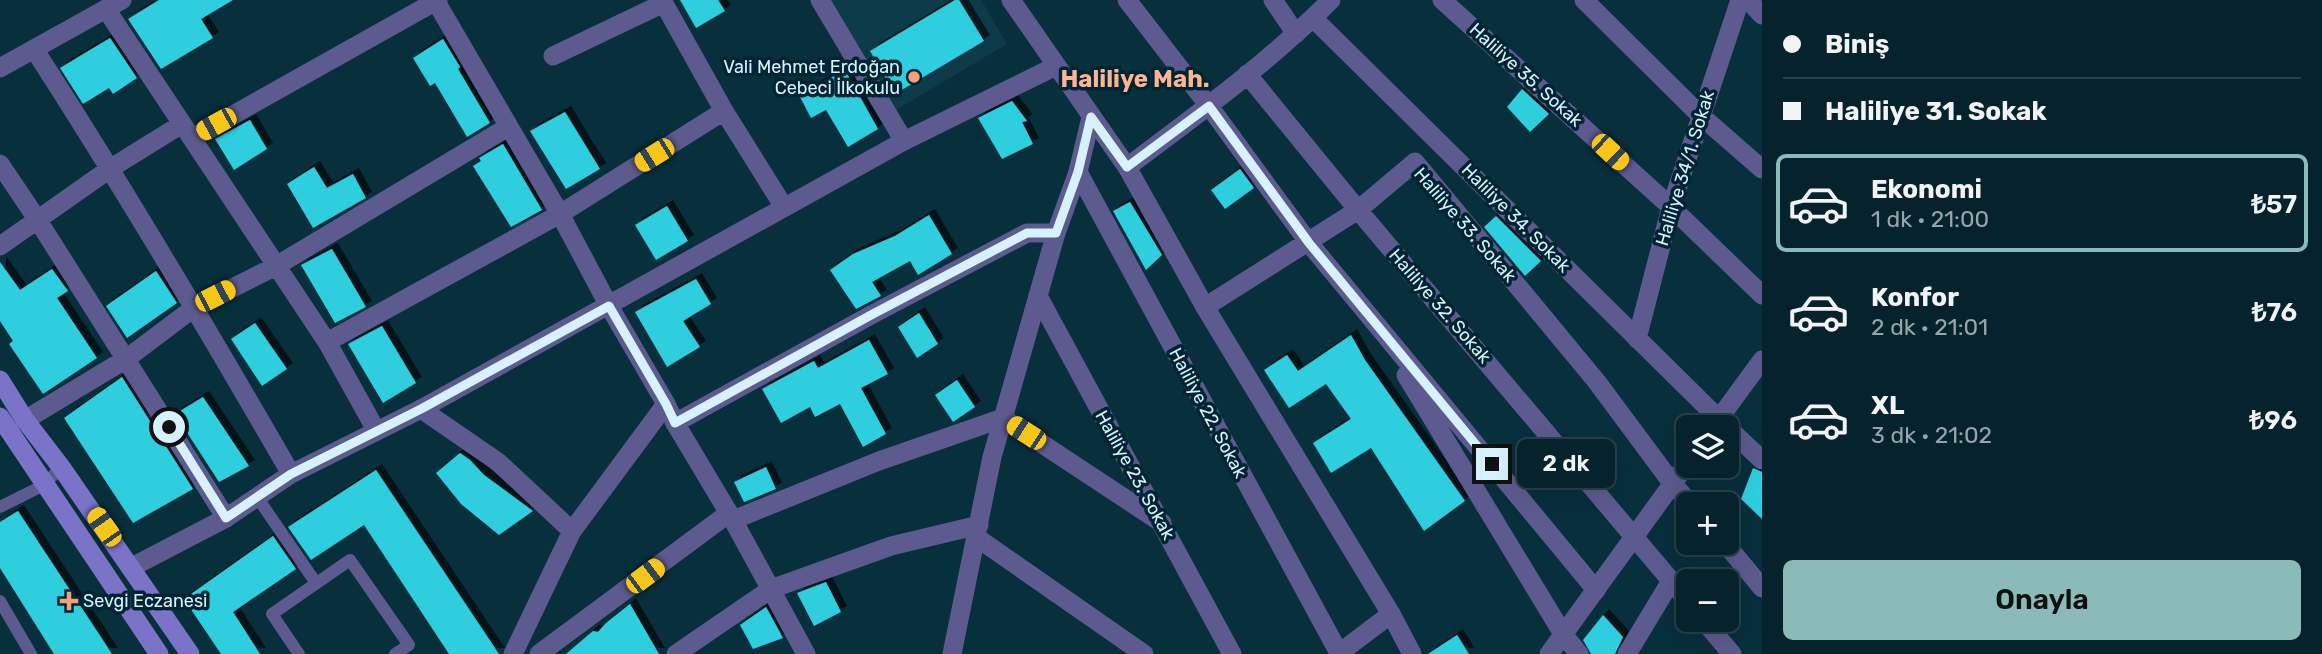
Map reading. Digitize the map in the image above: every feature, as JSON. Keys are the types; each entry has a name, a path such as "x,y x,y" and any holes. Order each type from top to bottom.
{"main road":[{"path":"0,380 25,420 132,567 190,654"},
{"path":"3,429 159,654"}],"street":[{"path":"0,246 111,168 436,0 560,214 675,423 731,516 806,654"},
{"path":"820,0 904,141"},
{"path":"1011,0 1127,167 1205,307 1391,614 1412,654"},
{"path":"1126,0 1209,106 1309,243 1596,590"},
{"path":"1273,0 1296,34"},
{"path":"1127,167 1209,106 1296,34 1331,0"},
{"name":"Haliliye 35. Sokak","path":"1442,0 1671,207 1762,295"},
{"path":"1584,0 1700,116 1762,169"},
{"name":"Haliliye 34/1. Sokak","path":"1637,339 1671,207 1740,0"},
{"path":"1748,0 1762,15"},
{"path":"553,56 663,2 724,111 784,207"},
{"path":"0,68 114,5 187,131 327,342 376,430"},
{"name":"Haliliye 34. Sokak","path":"1313,18 1711,415"},
{"path":"34,49 111,168 291,474"},
{"path":"132,567 226,518 291,474 421,409 904,141 1056,66"},
{"name":"Haliliye 32. Sokak","path":"1247,74 1358,210 1676,586"},
{"path":"327,342 560,214 724,111"},
{"path":"956,652 992,457 1056,233 1078,172 1091,117"},
{"path":"25,420 127,359 195,307 276,266 508,127"},
{"path":"1415,162 1437,141"},
{"name":"Haliliye 33. Sokak","path":"1205,307 1358,210 1415,162 1597,382 1680,492"},
{"path":"0,164 127,359 226,518"},
{"name":"Haliliye 22. Sokak","path":"1078,172 1338,654"},
{"path":"675,423 1027,233 1056,233"},
{"name":"Haliliye 23. Sokak","path":"1038,296 1232,654"},
{"path":"1370,317 1563,634 1579,654"},
{"path":"1727,415 1762,360"},
{"path":"513,654 572,531 666,404"},
{"path":"421,409 498,462 572,531"},
{"path":"539,654 731,516 1003,418"},
{"path":"1003,418 1162,523"},
{"name":"Haliliye 34. Sokak","path":"1739,440 1762,460"},
{"path":"1549,654 1676,478"},
{"path":"676,654 771,589 891,547 977,531 1144,654"},
{"path":"1735,555 1762,588"},
{"path":"1627,654 1671,580"},
{"path":"1338,654 1391,614"},
{"path":"1713,632 1732,654"},
{"path":"1563,634 1567,654"}],"lane":[{"path":"3,429 25,420"},
{"path":"0,507 44,485 61,467"},
{"path":"257,497 316,583"},
{"path":"299,654 272,614 350,560 409,645 396,654"},
{"path":"0,601 32,654"}],"shaded area":[{"name":"Vali Mehmet Erdoğan Cebeci İlkokulu","path":"830,0 981,0 1007,44 896,110"}],"building":[{"path":"159,0 233,0 201,19 213,38 161,69 128,19"},
{"path":"680,0 718,0 725,11 696,28"},
{"path":"959,0 984,41 895,94 870,51"},
{"path":"110,38 137,78 113,94 109,88 83,104 60,68"},
{"path":"443,39 490,123 467,137 435,83 430,86 413,58"},
{"path":"845,70 878,129 848,147 826,110 811,118 799,95"},
{"path":"1522,89 1549,114 1530,132 1507,107"},
{"path":"1012,101 1027,121 1022,122 1033,144 1002,159 978,118"},
{"path":"565,112 600,169 566,189 530,131"},
{"path":"250,120 267,149 234,170 215,139"},
{"path":"503,144 542,210 511,227 473,166 481,161 479,158"},
{"path":"314,167 327,188 353,174 366,198 313,228 287,184"},
{"path":"1240,169 1254,188 1225,209 1211,190"},
{"path":"1130,202 1162,255 1146,270 1113,211"},
{"path":"667,206 688,241 656,260 635,225"},
{"path":"929,215 952,254 918,275 910,261 872,282 881,296 856,309 830,270 853,254 895,236"},
{"path":"1496,216 1541,261 1525,276 1484,227"},
{"path":"332,249 366,307 335,323 301,265"},
{"path":"0,262 20,290 52,269 68,291 57,298 97,358 43,394 9,344 13,341 0,321"},
{"path":"156,271 177,303 127,338 106,306"},
{"path":"696,279 711,304 683,321 700,347 667,367 635,312"},
{"path":"919,313 938,344 917,358 898,327"},
{"path":"255,323 287,369 262,386 231,339"},
{"path":"382,326 416,383 383,403 348,344"},
{"path":"1351,335 1365,360 1465,501 1424,531 1371,448 1331,473 1313,443 1351,419 1326,384 1289,408 1264,370 1287,355 1298,371"},
{"path":"869,340 888,374 861,388 886,434 863,447 840,404 815,417 810,407 781,423 762,389 814,361 818,368"},
{"path":"122,377 193,489 133,523 64,418"},
{"path":"957,380 975,407 953,422 935,395"},
{"path":"203,397 249,466 219,482 175,414"},
{"path":"460,453 484,475 533,511 499,535 461,504 436,473"},
{"path":"766,467 776,489 744,502 734,482"},
{"path":"1753,468 1762,472 1762,519 1741,499"},
{"path":"376,470 499,654 449,654 364,525 311,560 288,527"},
{"path":"18,511 112,654 54,654 0,568 0,522"},
{"path":"273,536 296,569 233,612 260,654 221,654 184,599"},
{"path":"826,582 841,612 814,626 797,593"},
{"path":"630,604 659,654 566,654 593,631 598,632"},
{"path":"766,607 783,638 753,649 740,625"},
{"path":"1603,615 1623,637 1615,654 1591,654 1583,640"},
{"path":"1457,635 1469,654 1428,654"}],"place":[{"name":"Vali Mehmet Erdoğan Cebeci İlkokulu","path":"914,77"},
{"name":"Sevgi Eczanesi","path":"69,601"}],"district":[{"name":"Haliliye Mah.","path":"1135,79"}],"route":[{"path":"169,427 226,518 291,474 421,409 609,306 675,423 1027,233 1056,233 1078,172 1091,117 1127,167 1209,106 1309,243 1492,464"}]}
